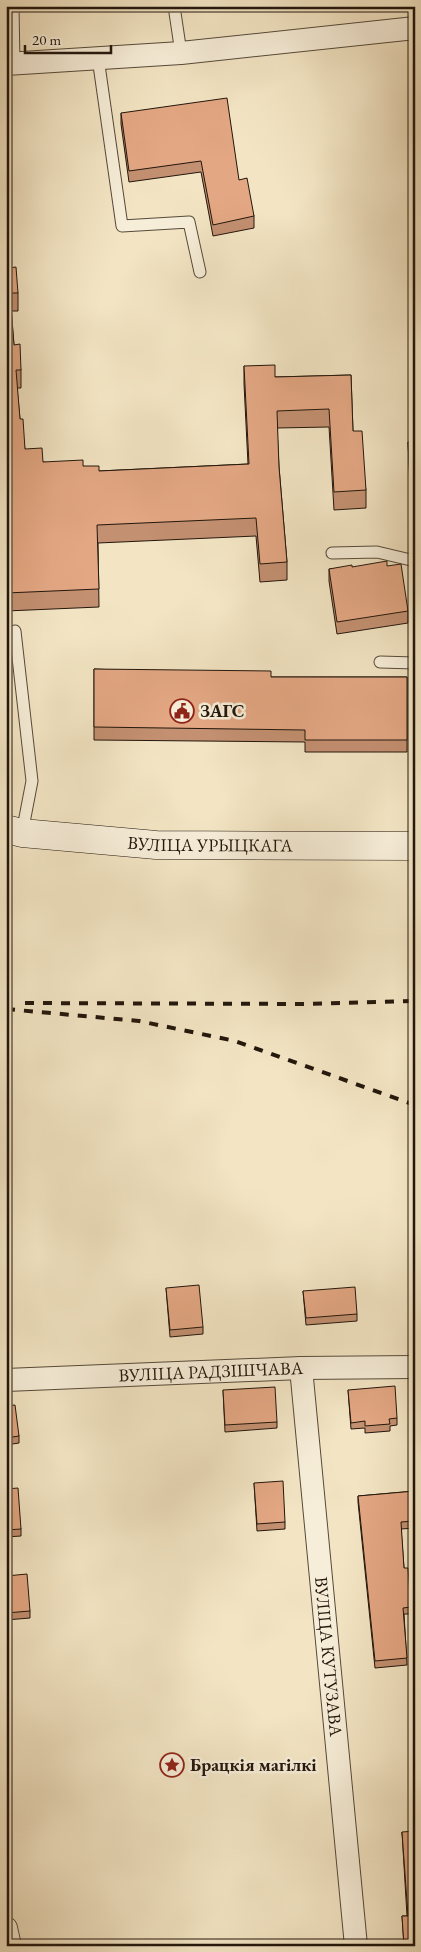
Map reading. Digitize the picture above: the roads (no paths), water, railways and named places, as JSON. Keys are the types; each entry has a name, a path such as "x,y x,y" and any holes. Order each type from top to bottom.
{"main road":[{"name":"ВУЛІЦА УРЫЦКАГА","path":"14,831 156,845 415,846"}],"street":[{"path":"10,64 181,53 415,28"},
{"name":"ВУЛІЦА РАДЗІШЧАВА","path":"6,1380 301,1368 415,1367"},
{"name":"ВУЛІЦА КУТУЗАВА","path":"301,1368 356,1946"},
{"path":"6,1928 10,1946"}],"lane":[{"path":"10,64 13,6"},
{"path":"174,6 181,53"},
{"path":"98,58 122,226 189,222 200,272"},
{"path":"332,553 377,552 415,561"},
{"path":"14,831 32,780 15,631"},
{"path":"380,662 415,663"}],"railway":[{"path":"25,1003 307,1004 415,1001"},
{"path":"6,1009 139,1021 235,1041 415,1105"}],"place":[{"name":"ЗАГС","path":"182,711"},
{"name":"Брацкія магілкі","path":"172,1765"}]}
